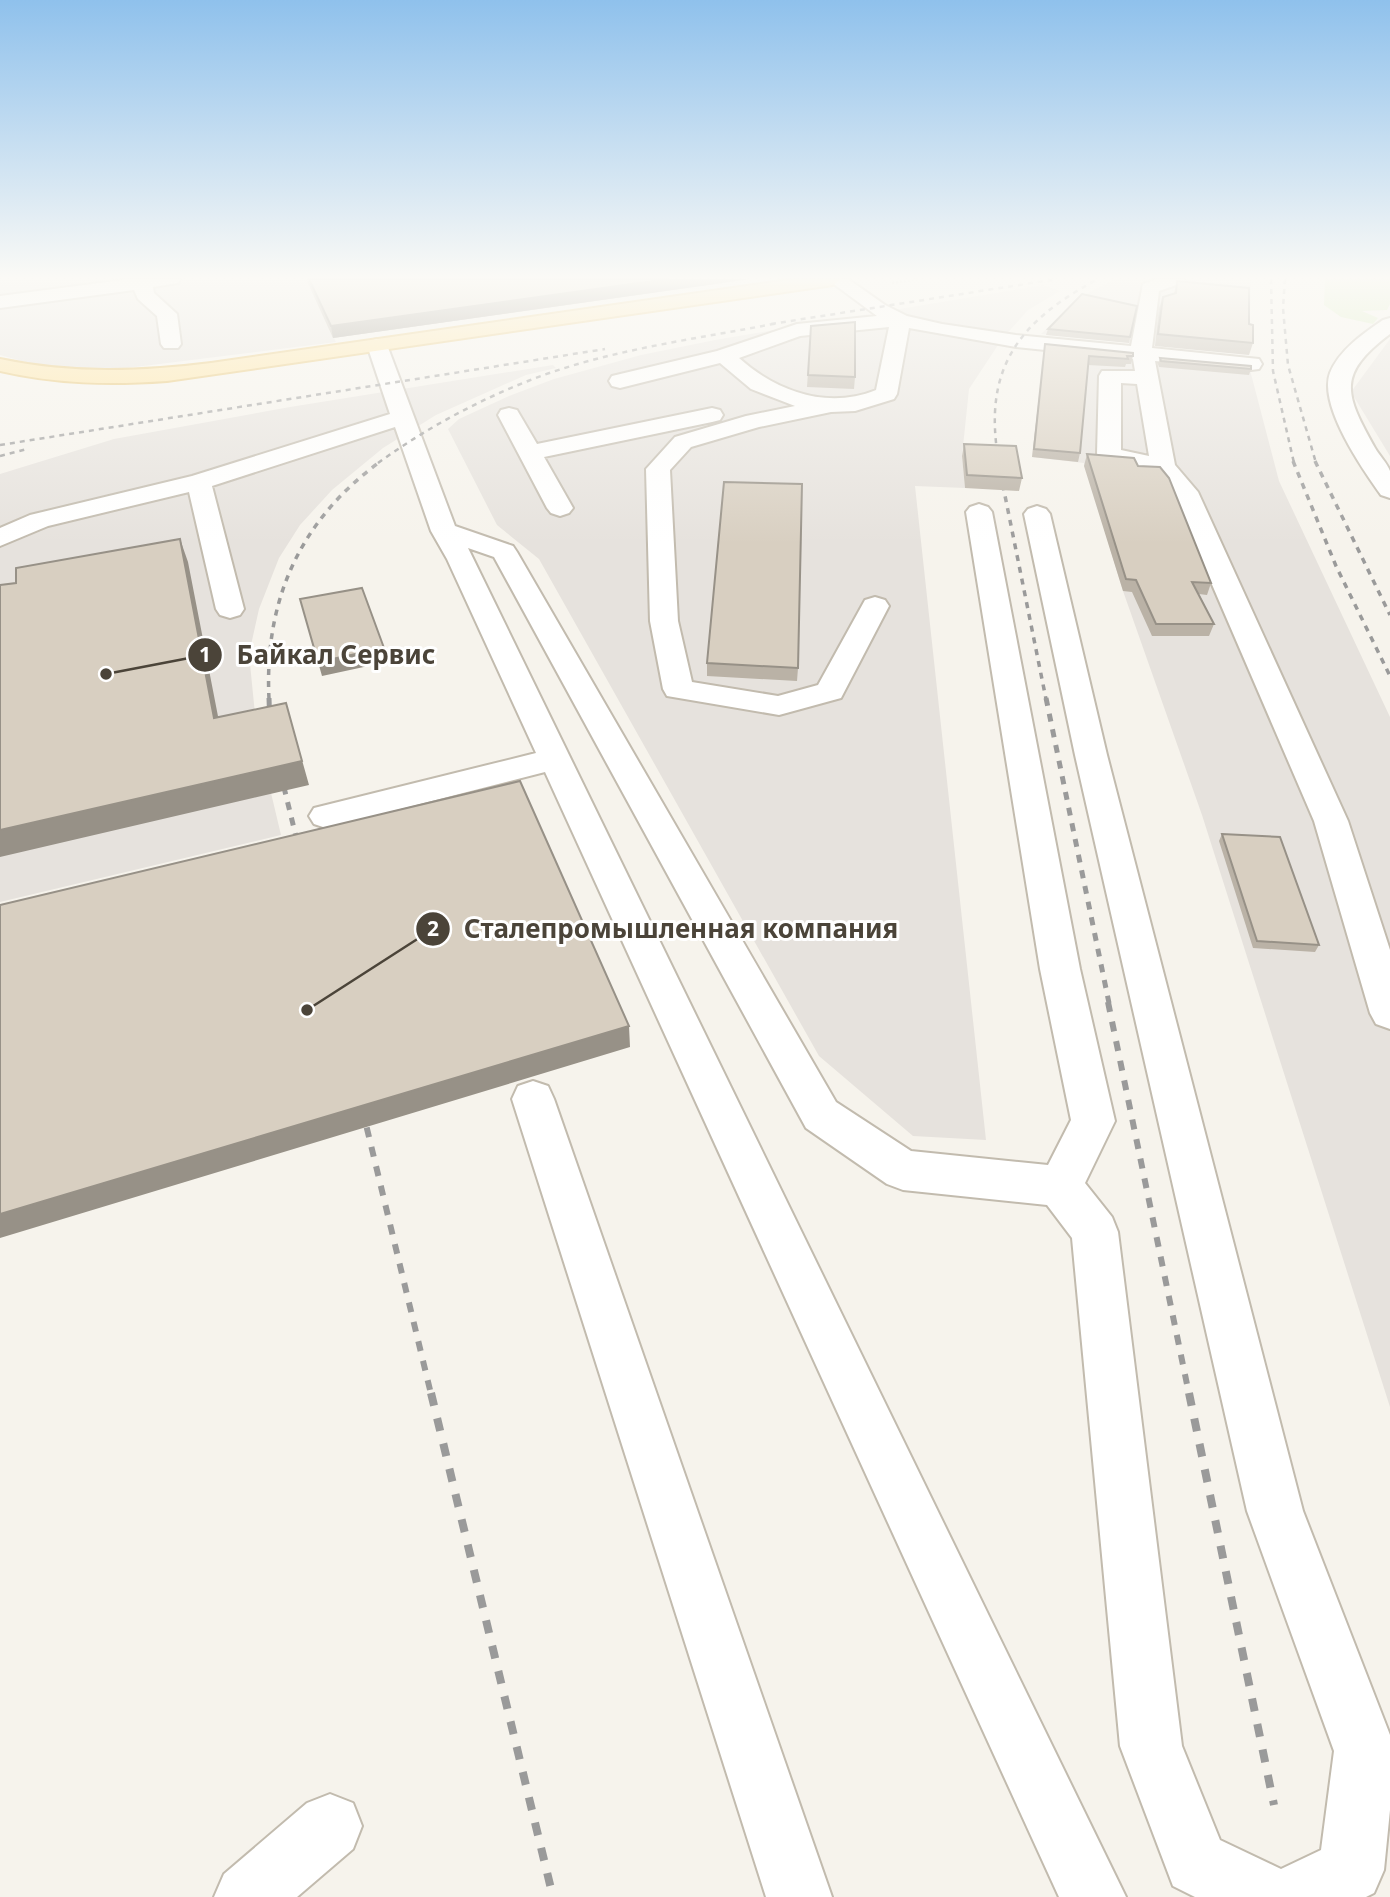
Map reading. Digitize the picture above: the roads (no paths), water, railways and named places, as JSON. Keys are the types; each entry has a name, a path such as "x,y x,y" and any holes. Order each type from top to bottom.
{"main road":[{"path":"13,368 55,376 124,377 199,368"}],"lane":[{"path":"385,368 444,531 461,559 1093,1897"},
{"path":"620,381 676,368"},
{"path":"738,368 756,383 790,399 830,405 867,404 886,394 891,368"},
{"path":"1140,368 1110,376 1109,454 1163,467"},
{"path":"1145,368 1163,467 1185,492 1331,821 1390,1013"},
{"path":"1346,368 1340,375 1338,393 1368,457 1390,490"},
{"path":"529,453 790,399"},
{"path":"830,405 754,421 683,442 657,469 664,621 678,689 779,706 830,691 875,606"},
{"path":"509,415 560,508"},
{"path":"0,538 39,520 199,482 404,417"},
{"path":"199,482 230,609"},
{"path":"979,512 1060,970 1093,1121 1060,1186"},
{"path":"1037,514 1094,769 1275,1511 1365,1751 1351,1870 1295,1897"},
{"path":"444,531 505,552 821,1115 903,1170 1060,1186 1095,1232 1151,1746 1196,1863 1267,1897"},
{"path":"326,816 556,759"},
{"path":"533,1099 799,1897"},
{"path":"247,1897 330,1826"}],"railway":[{"path":"0,445 488,368"},
{"path":"381,461 470,407 508,389 566,368"},
{"path":"999,463 995,430 996,401 1005,368"},
{"path":"1273,368 1294,463"},
{"path":"1289,368 1316,463"},
{"path":"0,456 27,449"},
{"path":"269,698 273,628 293,565 309,536 329,509 381,461"},
{"path":"998,461 1046,699"},
{"path":"1293,461 1336,566 1390,676"},
{"path":"1315,461 1390,615"},
{"path":"269,698 270,727"},
{"path":"1046,698 1109,1003"},
{"path":"280,771 300,853"},
{"path":"1108,1002 1189,1394"},
{"path":"362,1108 431,1394"},
{"path":"431,1393 553,1897"},
{"path":"1189,1393 1274,1805"}],"place":[{"name":"Байкал Сервис","path":"106,674"},
{"name":"Сталепромышленная компания","path":"307,1010"}]}
